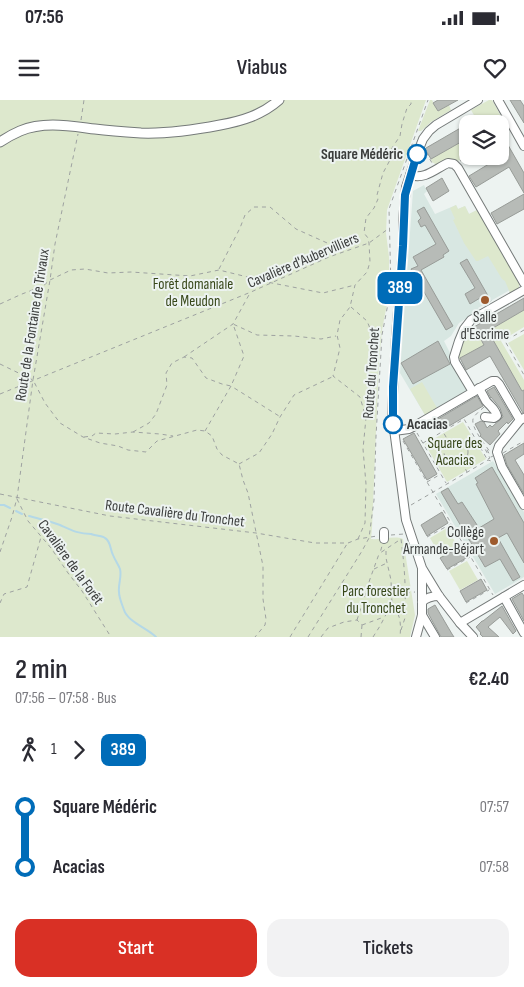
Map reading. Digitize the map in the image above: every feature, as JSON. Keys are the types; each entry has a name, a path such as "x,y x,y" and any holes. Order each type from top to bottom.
{"main road":[{"path":"0,142 20,131 56,124 143,133 183,131 247,119 264,111 279,100"}],"street":[{"path":"473,637 460,624 439,596 422,568 409,530 405,510 392,406 405,195 410,176 420,146 432,128 478,100"},
{"path":"498,100 515,130 522,136 524,146"},
{"path":"410,176 425,176 448,163 456,166 524,283"},
{"path":"482,419 494,418 497,416 496,412 493,406 476,390 455,362 454,357 459,341 464,329 471,320 524,290"},
{"path":"394,431 411,428 492,381 496,381 522,419 499,446 494,456 524,505"},
{"path":"416,637 422,615 422,568"},
{"path":"460,624 524,585"},
{"path":"422,602 425,598 439,596"},
{"path":"501,599 524,633"},
{"path":"422,615 435,637"}],"path":[{"name":"Route de la Fontaine de Trivaux","path":"0,552 17,498 55,244 84,100"},
{"path":"239,464 259,453 294,395 333,376 340,348 337,335 340,320 350,307 355,285 367,272 370,262 368,238 364,233 366,218 378,199 377,194 382,173 390,160 392,148 400,136 402,124 411,100"},
{"name":"Route du Tronchet","path":"308,637 369,538 374,500 381,346 391,288 389,209 428,100"},
{"path":"509,133 515,130"},
{"path":"420,146 423,147 431,163 439,168"},
{"path":"456,166 459,162"},
{"path":"219,270 240,228 244,215 254,207 270,208 296,228 345,252"},
{"name":"Cavalière d'Aubervilliers","path":"0,394 251,292 329,257 369,243 389,229"},
{"path":"0,304 43,286 50,280 71,270 85,269 108,273 131,272 190,276 219,270 323,293 355,285"},
{"path":"133,432 149,422 156,414 167,385 166,373 172,363 233,324 251,292"},
{"path":"350,307 367,321 374,338 381,346"},
{"path":"233,324 257,335 321,339 337,335"},
{"path":"205,431 231,386 244,356 233,324"},
{"path":"473,327 478,335"},
{"path":"524,330 505,341 524,375"},
{"path":"184,357 192,358 206,378 231,386 280,417"},
{"path":"0,364 34,380 45,403 60,423 83,437 128,450 146,452 157,441 197,430 205,431 212,436 222,456 239,464"},
{"path":"333,376 360,397 366,418 363,449 366,484 365,523 358,539"},
{"path":"486,401 487,405 476,415 473,424 494,456"},
{"path":"433,415 449,442"},
{"path":"476,415 482,419"},
{"path":"423,443 464,419 488,460 491,461"},
{"path":"416,431 446,484"},
{"path":"83,437 92,436 96,433 115,434 133,432 174,436"},
{"path":"402,439 490,589 501,599"},
{"path":"456,440 466,446 467,453 462,462 451,463 446,458 444,450 449,442 456,440"},
{"path":"466,446 476,440"},
{"path":"494,456 524,441"},
{"path":"481,448 486,446"},
{"path":"488,460 490,458 486,448 494,456"},
{"path":"435,464 446,458"},
{"path":"405,510 410,509 410,506 488,460"},
{"path":"462,462 467,472"},
{"path":"239,464 248,492 263,566 263,599 266,619 265,625 255,637"},
{"path":"427,482 441,474"},
{"name":"Route Cavalière du Tronchet","path":"0,494 110,516 256,533 316,543 348,543"},
{"name":"Cavalière de la Forêt","path":"17,498 28,521 82,591 112,637"},
{"path":"427,537 451,524"},
{"path":"0,603 4,594 27,588 41,536"},
{"path":"290,637 348,543 358,539 381,536 380,553 357,620"},
{"path":"380,553 401,539 404,558 406,615 400,633"},
{"path":"386,549 391,580 392,604 399,613 400,637"},
{"path":"447,570 471,557"},
{"path":"374,569 387,563"},
{"path":"466,603 490,589"},
{"path":"406,593 411,592"},
{"path":"392,604 397,608 405,609"},
{"path":"373,637 392,604"},
{"path":"362,625 384,616"},
{"path":"357,620 362,625 361,637"},
{"path":"321,637 328,628 344,622 357,620"}],"shaded area":[{"path":"424,185 427,191 424,194 435,214 456,205 458,209 465,206 469,214 475,211 517,286 478,308 479,310 459,323 451,336 444,341 467,387 466,391 425,415 400,373 413,191"},
{"name":"Collège Armande-Béjart","path":"493,461 524,512 524,577 495,594 436,494"}],"green space":[{"name":"Forêt domaniale de Meudon","path":"0,100 426,100 387,210 386,233 389,257 389,294 382,330 379,361 371,539 396,537 403,539 415,615 410,637 0,637"},
{"path":"430,100 432,100 438,111 449,105 451,110 431,122 421,131 418,131"},
{"path":"492,100 500,115 474,115 471,110"},
{"path":"459,143 458,161 447,160 437,165 431,159"},
{"path":"456,205 458,209 465,206 469,214 477,210 519,282 519,288 510,293 505,281 488,256 476,261 464,243 453,220 455,219 450,208"},
{"path":"524,310 524,327 501,341 524,380 524,390 522,391 488,331"},
{"path":"473,328 484,345 459,359 462,341 466,333"},
{"path":"524,334 524,370 508,343"},
{"path":"422,382 437,408 425,415 410,389"},
{"name":"Square des Acacias","path":"463,422 486,459 447,482 425,444"},
{"path":"447,528 458,547 441,557 430,538"},
{"path":"467,561 478,580 460,590 449,571"}],"building":[{"path":"438,100 458,100 438,111 433,103"},
{"path":"510,100 520,100 524,106 524,123"},
{"path":"459,129 459,143 431,159 426,148"},
{"path":"509,147 524,173 524,193 509,167 476,187 469,176 487,165 509,165"},
{"path":"442,178 449,191 433,201 426,188"},
{"path":"524,194 524,209 497,224 491,213"},
{"path":"424,207 449,251 443,255 444,257 421,270 453,326 446,330 420,285 416,287 413,281 416,278 411,269 418,266 413,257 436,244 425,225 421,227 418,221 421,218 417,211"},
{"path":"467,259 491,301 484,305 480,298 470,304 465,294 475,288 460,263"},
{"path":"524,298 524,310 488,331 522,391 524,390 523,413 490,356 466,370 460,358 484,345 474,327"},
{"path":"438,341 450,364 413,384 401,363"},
{"path":"494,387 513,419 498,431 500,434 490,445 480,436 475,424 481,421 484,422 487,428 490,425 492,427 503,417 500,408 487,391"},
{"path":"477,396 483,406 444,429 438,419"},
{"path":"414,433 437,474 427,480 403,439"},
{"path":"524,443 524,454 515,460 524,475 524,494 507,465 504,455"},
{"path":"492,467 524,523 524,563 507,533 498,538 520,577 513,581 500,559 485,567 441,492 448,488 458,504 462,502 479,528 494,519 476,484 478,483 475,478"},
{"path":"442,512 448,523 427,536 421,525"},
{"path":"462,546 468,557 447,569 440,558"},
{"path":"481,579 487,590 466,602 460,591"},
{"path":"522,593 524,596 524,621 512,599"},
{"path":"435,605 454,637 441,637 428,613 428,609"},
{"path":"502,606 516,631 513,634 500,617 488,627 499,637 483,637 476,627"}],"waterway":[{"path":"0,505 10,508"},
{"path":"16,511 22,514"},
{"path":"29,516 71,530 107,539 120,569 119,594 124,610 129,618 156,637"}],"bus line":[{"name":"389","path":"393,424 393,387 405,195 417,154"}],"place":[{"name":"Square Médéric","path":"417,154"},
{"name":"Salle d'Escrime","path":"485,300"},
{"name":"Acacias","path":"393,424"},
{"name":"Collège Armande-Béjart","path":"494,541"}],"park label":[{"name":"Parc forestier du Tronchet","path":"376,600"}]}
